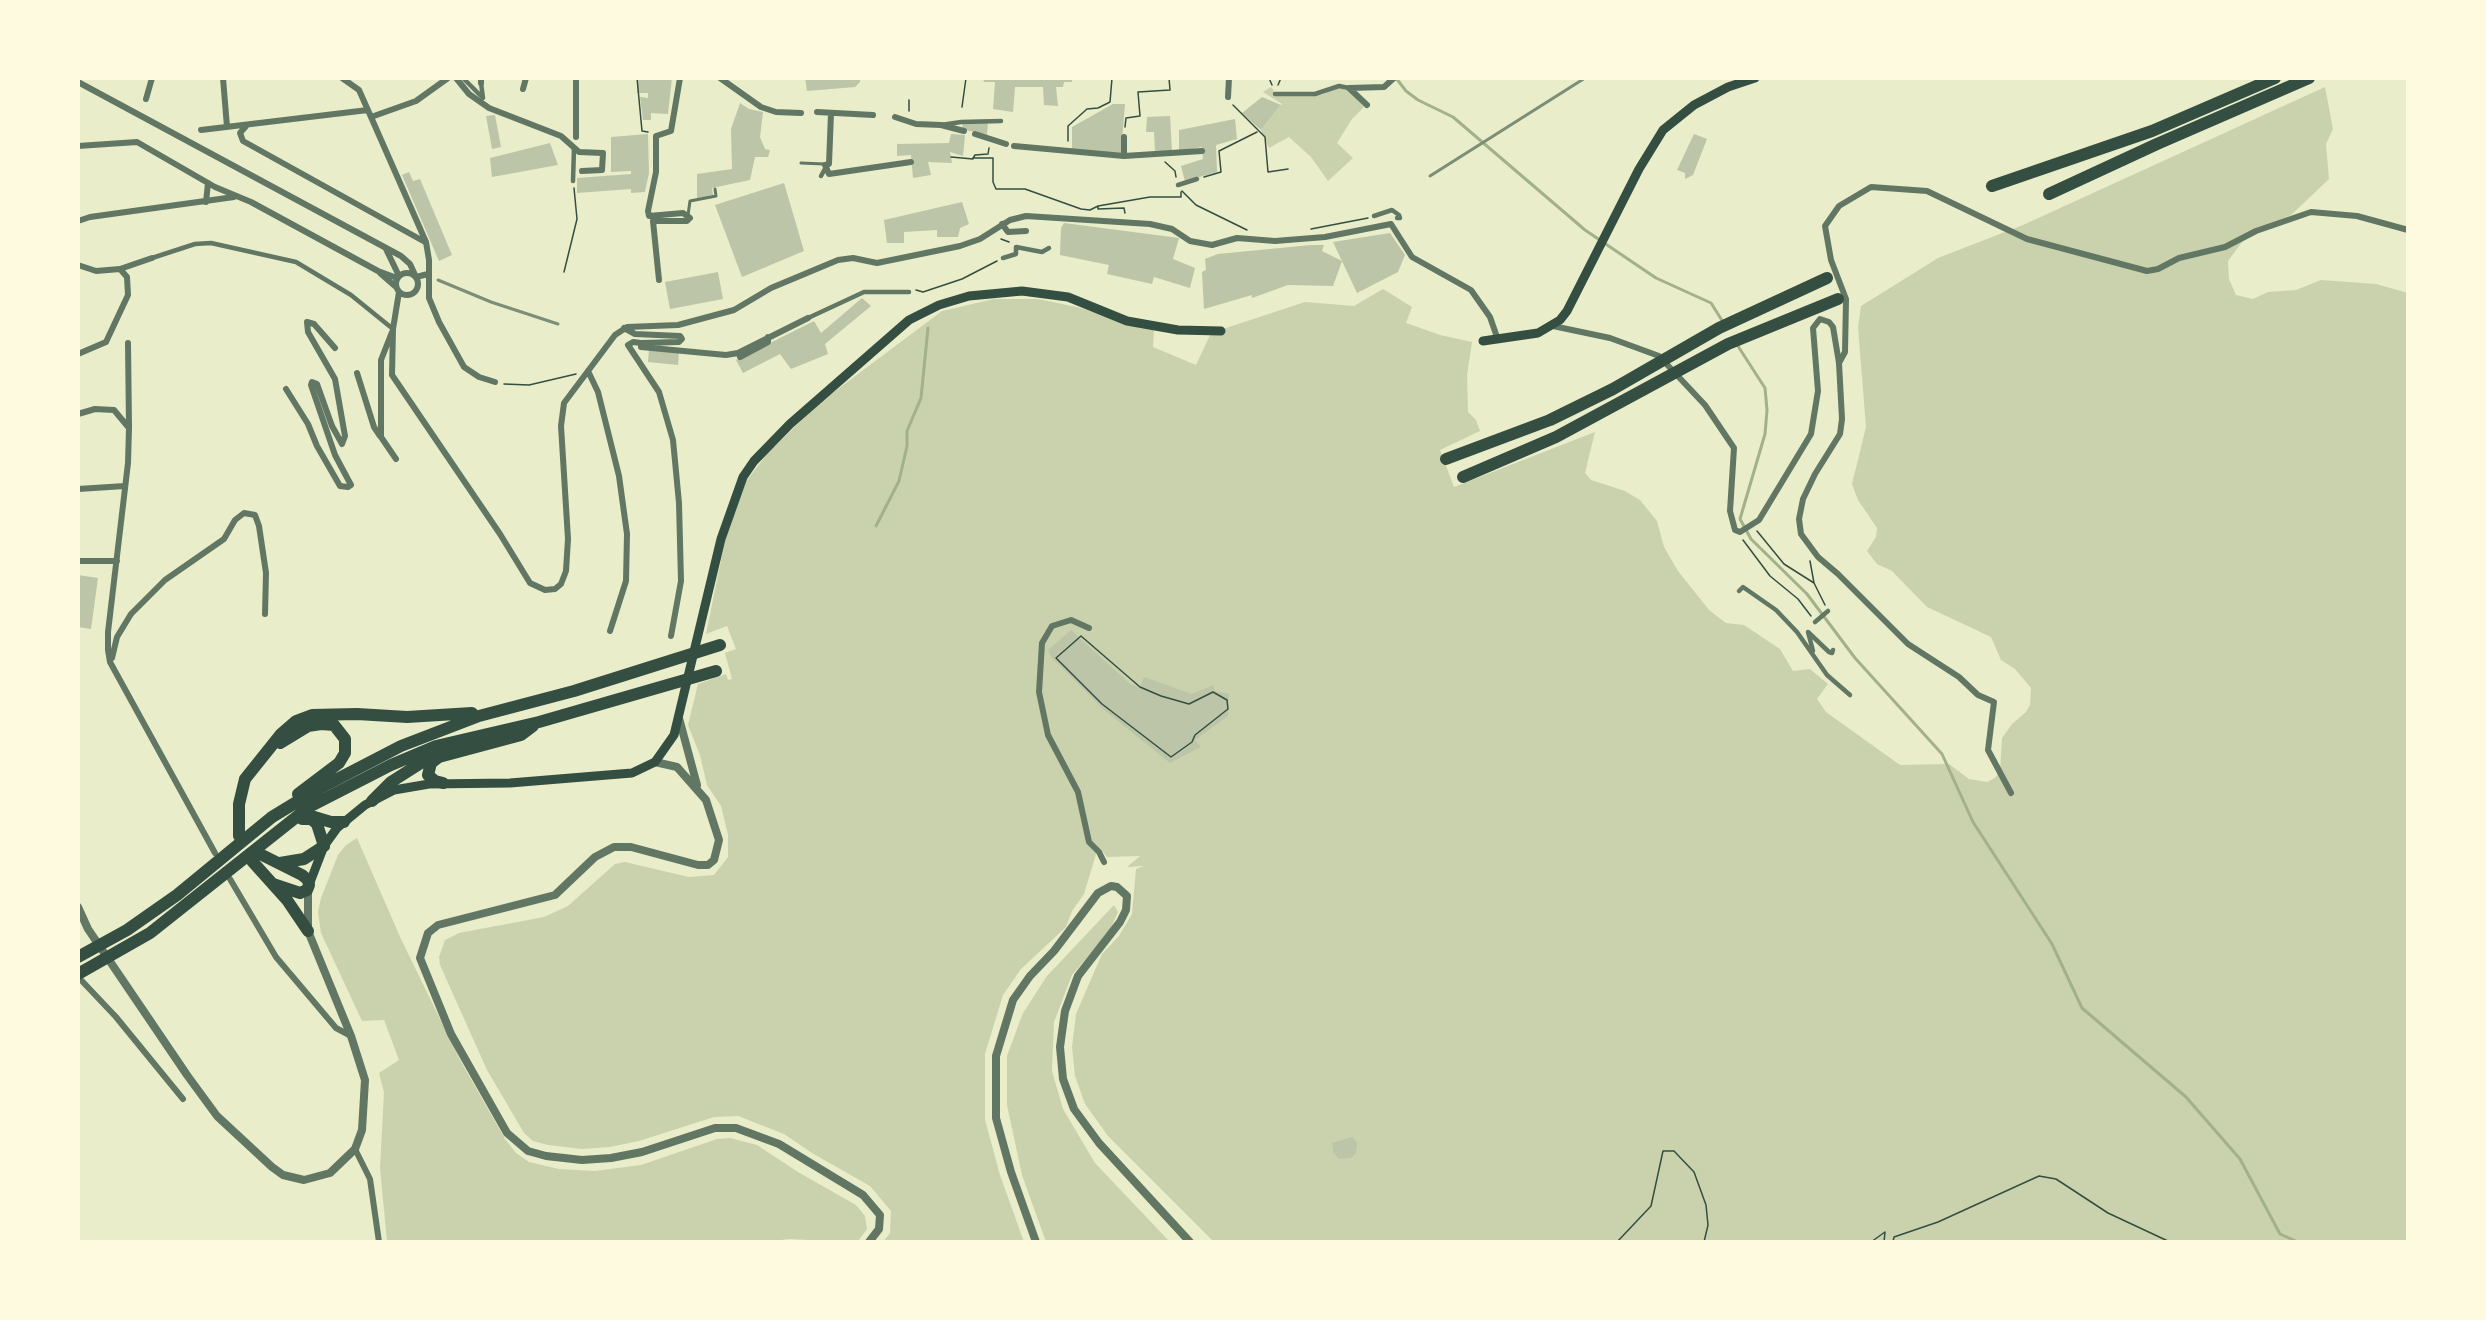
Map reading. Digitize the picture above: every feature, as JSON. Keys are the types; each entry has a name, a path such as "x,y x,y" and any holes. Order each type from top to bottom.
{"highway":[{"path":"1992,186 2152,131 2275,78"},
{"path":"2049,194 2309,78"},
{"path":"1446,459 1550,420 1631,378 1719,328 1827,278"},
{"path":"1463,477 1556,437 1718,349 1838,299"},
{"path":"272,817 336,779 401,746 452,725 720,645"},
{"path":"80,978 150,933 309,807 436,746 539,722 716,671"},
{"path":"240,832 243,786 253,767 287,727 304,717 357,714 407,717 497,711"},
{"path":"372,801 408,769 440,756 522,735 539,722"},
{"path":"78,957 115,938 169,901 300,792 339,763 345,744 341,732 334,725 321,723 289,736 266,752"},
{"path":"440,756 431,763 428,775 431,779 443,783"},
{"path":"287,824 314,816 331,822 344,822"},
{"path":"274,863 304,860 324,846 317,824 311,819 302,819"},
{"path":"273,884 300,893 308,888 307,878 274,863 256,858 273,884 299,915 308,931"}],"main road":[{"path":"1483,341 1538,333 1553,326 1567,311 1639,169 1663,130 1677,116 1713,94 1755,78"},
{"path":"308,888 324,846 344,822 372,801 405,787 443,783 510,783 623,774 632,773 656,762 674,735 728,515 739,485 754,460 833,384 909,320 939,305 969,296 1022,291 1068,297 1127,321 1178,330 1221,331"}],"street":[{"path":"146,99 152,78"},
{"path":"224,78 227,128"},
{"path":"342,78 359,90 426,242 429,255 428,286 432,307 464,367 479,377 495,382"},
{"path":"438,87 440,78"},
{"path":"201,130 339,113 369,114 416,101 448,78"},
{"path":"456,78 469,94 489,108 561,136 582,153 603,153 602,170 582,171"},
{"path":"463,78 483,98 481,80"},
{"path":"523,89 526,78"},
{"path":"576,78 576,137"},
{"path":"680,78 671,131 656,136 656,172 648,211 649,216 683,213 688,218"},
{"path":"720,78 761,107 776,112 801,113"},
{"path":"1228,97 1229,78"},
{"path":"1275,94 1315,94 1339,86 1379,88 1392,81"},
{"path":"78,82 410,264 418,287 413,294 406,296 396,306"},
{"path":"1349,88 1367,105"},
{"path":"817,112 873,115"},
{"path":"828,169 831,113"},
{"path":"895,117 916,124 1001,122"},
{"path":"247,125 240,133 243,141 426,242"},
{"path":"941,125 964,131"},
{"path":"975,134 990,141 1006,144"},
{"path":"1124,137 1124,156"},
{"path":"78,146 126,141 139,143 208,183 251,202 378,271 398,277 405,273 416,277 428,274"},
{"path":"1014,146 1124,156 1202,151"},
{"path":"573,181 574,147"},
{"path":"820,176 828,169 911,162"},
{"path":"1178,185 1195,180"},
{"path":"1193,188 1195,180"},
{"path":"206,202 208,183"},
{"path":"1839,363 1845,352 1846,299 1830,260 1826,226 1839,206 1871,187 1927,191 2027,239 2147,271 2158,269 2179,258 2225,248 2256,231 2311,212 2357,216 2408,230"},
{"path":"78,221 90,217 235,196"},
{"path":"1374,216 1392,210 1399,215 1400,218 1396,218"},
{"path":"386,249 398,277 391,365 395,381 500,534 530,583 545,590 555,589 561,584 566,572 568,539 562,413 566,398 610,340 624,328 687,322 744,306 771,288 838,260 853,258 877,263 960,246 980,239 1002,224 1026,216 1126,222 1172,229 1190,241 1212,245 1237,238 1275,242 1325,237 1391,224 1412,257 1471,290 1490,317 1498,340"},
{"path":"659,280 654,220 688,218"},
{"path":"1002,224 1008,232 1026,231"},
{"path":"78,265 96,271 120,269 195,244 211,243 296,262 351,295 393,329"},
{"path":"1003,258 1016,254 1016,247 1042,252 1049,248"},
{"path":"78,354 103,344 112,332 128,295 126,277 120,269"},
{"path":"378,271 406,296"},
{"path":"418,287 428,286"},
{"path":"641,342 640,346 644,348 726,355 738,353 864,292 909,292"},
{"path":"1553,326 1610,338 1659,356 1705,405 1734,448 1730,511 1733,525 1740,532 1752,527 1807,442 1814,426 1818,391 1813,332 1820,319 1826,319 1833,327 1843,411 1840,434 1815,474 1803,499 1799,525 1805,543 1908,644 1959,677 1978,695 1994,702 1988,750 2011,793"},
{"path":"286,389 308,424 317,446 340,486 348,488 351,485 335,455 311,385 315,381 317,384 332,426 342,444 345,436 335,379 308,332 307,322 314,324 335,348"},
{"path":"624,328 635,334 680,336 682,339 679,342 633,342 628,345 658,393 673,440 681,581 670,636"},
{"path":"381,436 381,360 393,329"},
{"path":"740,357 768,342 768,337"},
{"path":"128,343 129,428 125,486 108,632 110,662 215,853"},
{"path":"357,373 374,427 396,459"},
{"path":"587,373 598,392 619,476 627,534 626,581 610,631"},
{"path":"78,414 94,409 114,410 121,414 129,428"},
{"path":"78,489 125,486"},
{"path":"110,662 117,637 131,614 165,580 224,539 235,520 244,513 255,515 260,526 266,573 265,614"},
{"path":"78,561 117,561"},
{"path":"1739,591 1743,587 1776,610 1797,632 1830,678 1850,695"},
{"path":"1815,622 1828,611"},
{"path":"1089,628 1071,620 1052,626 1042,643 1039,692 1048,735 1078,792 1089,842 1100,852 1104,862"},
{"path":"1830,678 1830,674 1814,653 1807,633 1829,652 1832,653 1833,650"},
{"path":"679,718 700,792"},
{"path":"656,762 677,767 700,792 711,811 719,840 718,853 708,865 698,865 622,846 614,847 595,857 555,895 438,925 428,933 420,958 451,1034 507,1134 528,1151 546,1156 582,1160 611,1158 642,1152 716,1128 736,1128 779,1144 863,1195 880,1215 879,1229 869,1242"},
{"path":"230,879 276,957 336,1028 351,1036"},
{"path":"1036,1242 1011,1172 996,1118 996,1056 1013,1000 1098,892 1111,886 1117,887 1127,896 1126,910 1120,922 1078,976 1065,1011 1060,1047 1064,1079 1074,1109 1099,1143 1190,1242"},
{"path":"78,907 88,929 186,1075 217,1116 260,1158 283,1175 304,1180 330,1173 355,1149 362,1130 365,1080 351,1036 308,931 308,888"},
{"path":"80,978 116,1017 183,1099"},
{"path":"355,1149 370,1179 379,1242"}],"lane":[{"path":"801,163 828,169"},
{"path":"688,218 690,201 716,196 715,189"}],"path":[{"path":"636,78 642,130"},
{"path":"962,107 966,78"},
{"path":"1068,151 1068,126 1087,110 1110,102 1112,78"},
{"path":"1124,137 1126,118 1140,116 1138,92 1170,90 1169,78"},
{"path":"1269,78 1275,94"},
{"path":"1228,97 1267,141 1268,172 1288,169"},
{"path":"1195,180 1221,172 1219,151 1258,131"},
{"path":"974,159 975,155 988,154 990,141"},
{"path":"951,157 993,158 994,187 1025,189 1081,209 1090,210 1098,206 1150,197 1181,197 1181,191"},
{"path":"564,272 577,219 573,181"},
{"path":"1178,185 1196,206 1252,231"},
{"path":"1098,206 1098,209 1124,208 1126,222"},
{"path":"1301,231 1374,216"},
{"path":"909,292 915,293 913,288 924,292 962,279 1003,258"},
{"path":"495,382 519,386 574,373 587,373"},
{"path":"1752,527 1784,564 1815,583"},
{"path":"1740,532 1770,576 1798,599 1815,622"},
{"path":"1811,567 1815,583 1828,611"},
{"path":"1081,636 1134,683 1161,696 1189,704 1213,692 1227,700 1228,709 1195,735 1192,742 1171,757 1102,704 1056,658 1081,636"},
{"path":"1617,1242 1651,1206 1663,1151 1674,1152 1694,1172 1706,1205 1708,1226 1704,1242"},
{"path":"1893,1242 1894,1237 1949,1218 2039,1176 2056,1179 2109,1213 2170,1242"},
{"path":"1871,1242 1885,1232 1884,1242"}],"green space":[{"path":"1271,87 1278,96 1322,95 1337,88 1347,89 1364,107 1352,119 1337,143 1353,158 1328,181 1311,157 1289,137 1269,148 1261,130 1282,104 1263,92"},
{"path":"2325,87 2333,129 2326,144 2329,179 2291,215 2248,234 2228,261 2229,279 2236,295 2253,299 2268,292 2296,290 2321,280 2376,284 2408,293 2408,1242 1214,1242 1108,1136 1085,1104 1075,1076 1072,1047 1076,1014 1102,954 1119,936 1132,914 1136,869 1144,866 1127,867 1140,856 1107,857 1102,851 1096,854 1084,894 1072,911 1066,927 1021,969 1003,995 985,1054 985,1120 1000,1175 1024,1242 883,1242 890,1233 891,1211 870,1186 784,1134 738,1116 714,1117 639,1141 610,1147 582,1149 533,1141 524,1133 487,1070 440,965 439,957 445,940 459,933 544,917 568,906 615,864 625,862 689,877 714,875 728,857 728,835 721,806 707,785 700,755 688,725 698,684 726,674 728,680 732,679 725,653 736,649 727,626 706,634 725,540 744,484 767,454 818,404 942,311 994,299 1038,299 1081,308 1118,321 1154,329 1153,347 1196,365 1211,333 1305,302 1354,306 1383,289 1412,307 1406,323 1440,335 1472,342 1467,375 1468,412 1476,420 1480,431 1440,450 1454,487 1595,432 1585,473 1591,480 1625,491 1640,500 1657,521 1664,547 1678,571 1709,610 1726,623 1744,625 1780,649 1793,671 1810,669 1828,684 1817,699 1826,712 1900,765 1949,764 1969,779 1987,782 1995,778 2000,771 2002,738 2012,724 2026,712 2030,705 2031,688 2015,669 2001,660 1991,637 1927,607 1892,571 1877,564 1867,551 1876,537 1877,528 1858,500 1852,484 1866,427 1858,327 1861,306 1938,258 2023,225"},
{"path":"357,838 401,939 460,1060 505,1139 516,1153 529,1162 559,1169 595,1171 641,1165 717,1139 730,1138 757,1145 798,1172 856,1205 865,1216 867,1229 859,1240 845,1242 790,1239 763,1242 387,1242 380,1168 384,1092 379,1073 399,1060 384,1020 362,1021 321,933 318,912 321,898 338,855 346,845"},
{"path":"1114,905 1118,912 1109,932 1072,975 1054,1022 1052,1071 1063,1109 1095,1163 1170,1242 1046,1242 1022,1175 1007,1105 1007,1056 1023,1013 1047,976"}],"building":[{"path":"638,78 672,78 668,114 651,113 651,120 643,120 640,97 648,98 648,93 637,93"},
{"path":"805,78 860,78 860,82 855,87 807,91"},
{"path":"983,78 1072,78 1072,82 1064,82 1063,87 1056,87 1058,106 1044,105 1043,87 1015,87 1013,112 993,109 995,82 984,82"},
{"path":"1262,97 1281,105 1261,130 1242,113"},
{"path":"740,103 749,109 763,112 760,137 765,149 770,150 768,157 755,157 750,180 712,188 713,195 697,199 697,174 732,169 731,129"},
{"path":"1113,104 1125,104 1121,153 1072,151 1072,127"},
{"path":"495,115 501,147 492,149 486,116"},
{"path":"1170,116 1172,151 1155,152 1154,132 1146,132 1147,117"},
{"path":"1235,119 1237,139 1216,145 1217,172 1185,181 1181,166 1203,159 1202,147 1179,151 1179,130"},
{"path":"963,122 988,122 987,135 962,129"},
{"path":"648,134 649,173 645,192 631,193 631,189 577,193 577,178 631,174 631,171 611,172 611,137"},
{"path":"951,134 965,135 963,156 950,152 952,163 928,162 931,175 913,178 911,155 897,156 897,144 949,143"},
{"path":"1694,134 1707,139 1693,175 1685,179 1685,173 1677,170"},
{"path":"550,143 558,165 492,177 490,158"},
{"path":"409,172 413,181 420,179 452,255 439,261 402,175"},
{"path":"784,183 804,251 742,277 715,205"},
{"path":"962,202 969,224 960,228 958,237 937,237 937,230 904,232 904,243 887,243 884,220"},
{"path":"1064,223 1179,238 1173,259 1195,268 1190,288 1154,277 1152,284 1107,274 1109,265 1060,255 1061,228"},
{"path":"1390,233 1405,255 1398,272 1357,293 1333,242"},
{"path":"1324,245 1322,251 1342,261 1333,286 1288,285 1252,298 1252,295 1204,309 1202,272 1206,270 1205,259 1218,254"},
{"path":"718,272 723,299 670,309 665,282"},
{"path":"862,298 871,306 825,344 828,354 791,369 780,354 743,373 736,360 814,321 821,333"},
{"path":"649,349 679,352 678,365 648,362"},
{"path":"78,575 98,578 91,629 78,627"},
{"path":"1071,630 1130,684 1140,687 1144,677 1192,694 1213,685 1215,691 1229,694 1228,716 1195,740 1201,747 1170,763 1103,709 1051,657 1048,650"},
{"path":"1352,1137 1357,1143 1356,1153 1351,1158 1339,1159 1333,1152 1332,1143"}],"waterway":[{"path":"1396,78 1406,91 1418,100 1453,117 1585,230 1656,278 1711,303 1723,322"},
{"path":"876,526 899,481 907,446 907,431 921,398 928,328"},
{"path":"1736,343 1765,388 1767,410 1765,434 1740,519 1751,539 1807,594 1855,658 1942,754 1973,822 2052,944 2082,1008 2186,1097 2240,1159 2280,1234 2298,1242"}],"railway":[{"path":"1430,176 1585,78"},
{"path":"438,280 491,302 558,324"}]}
